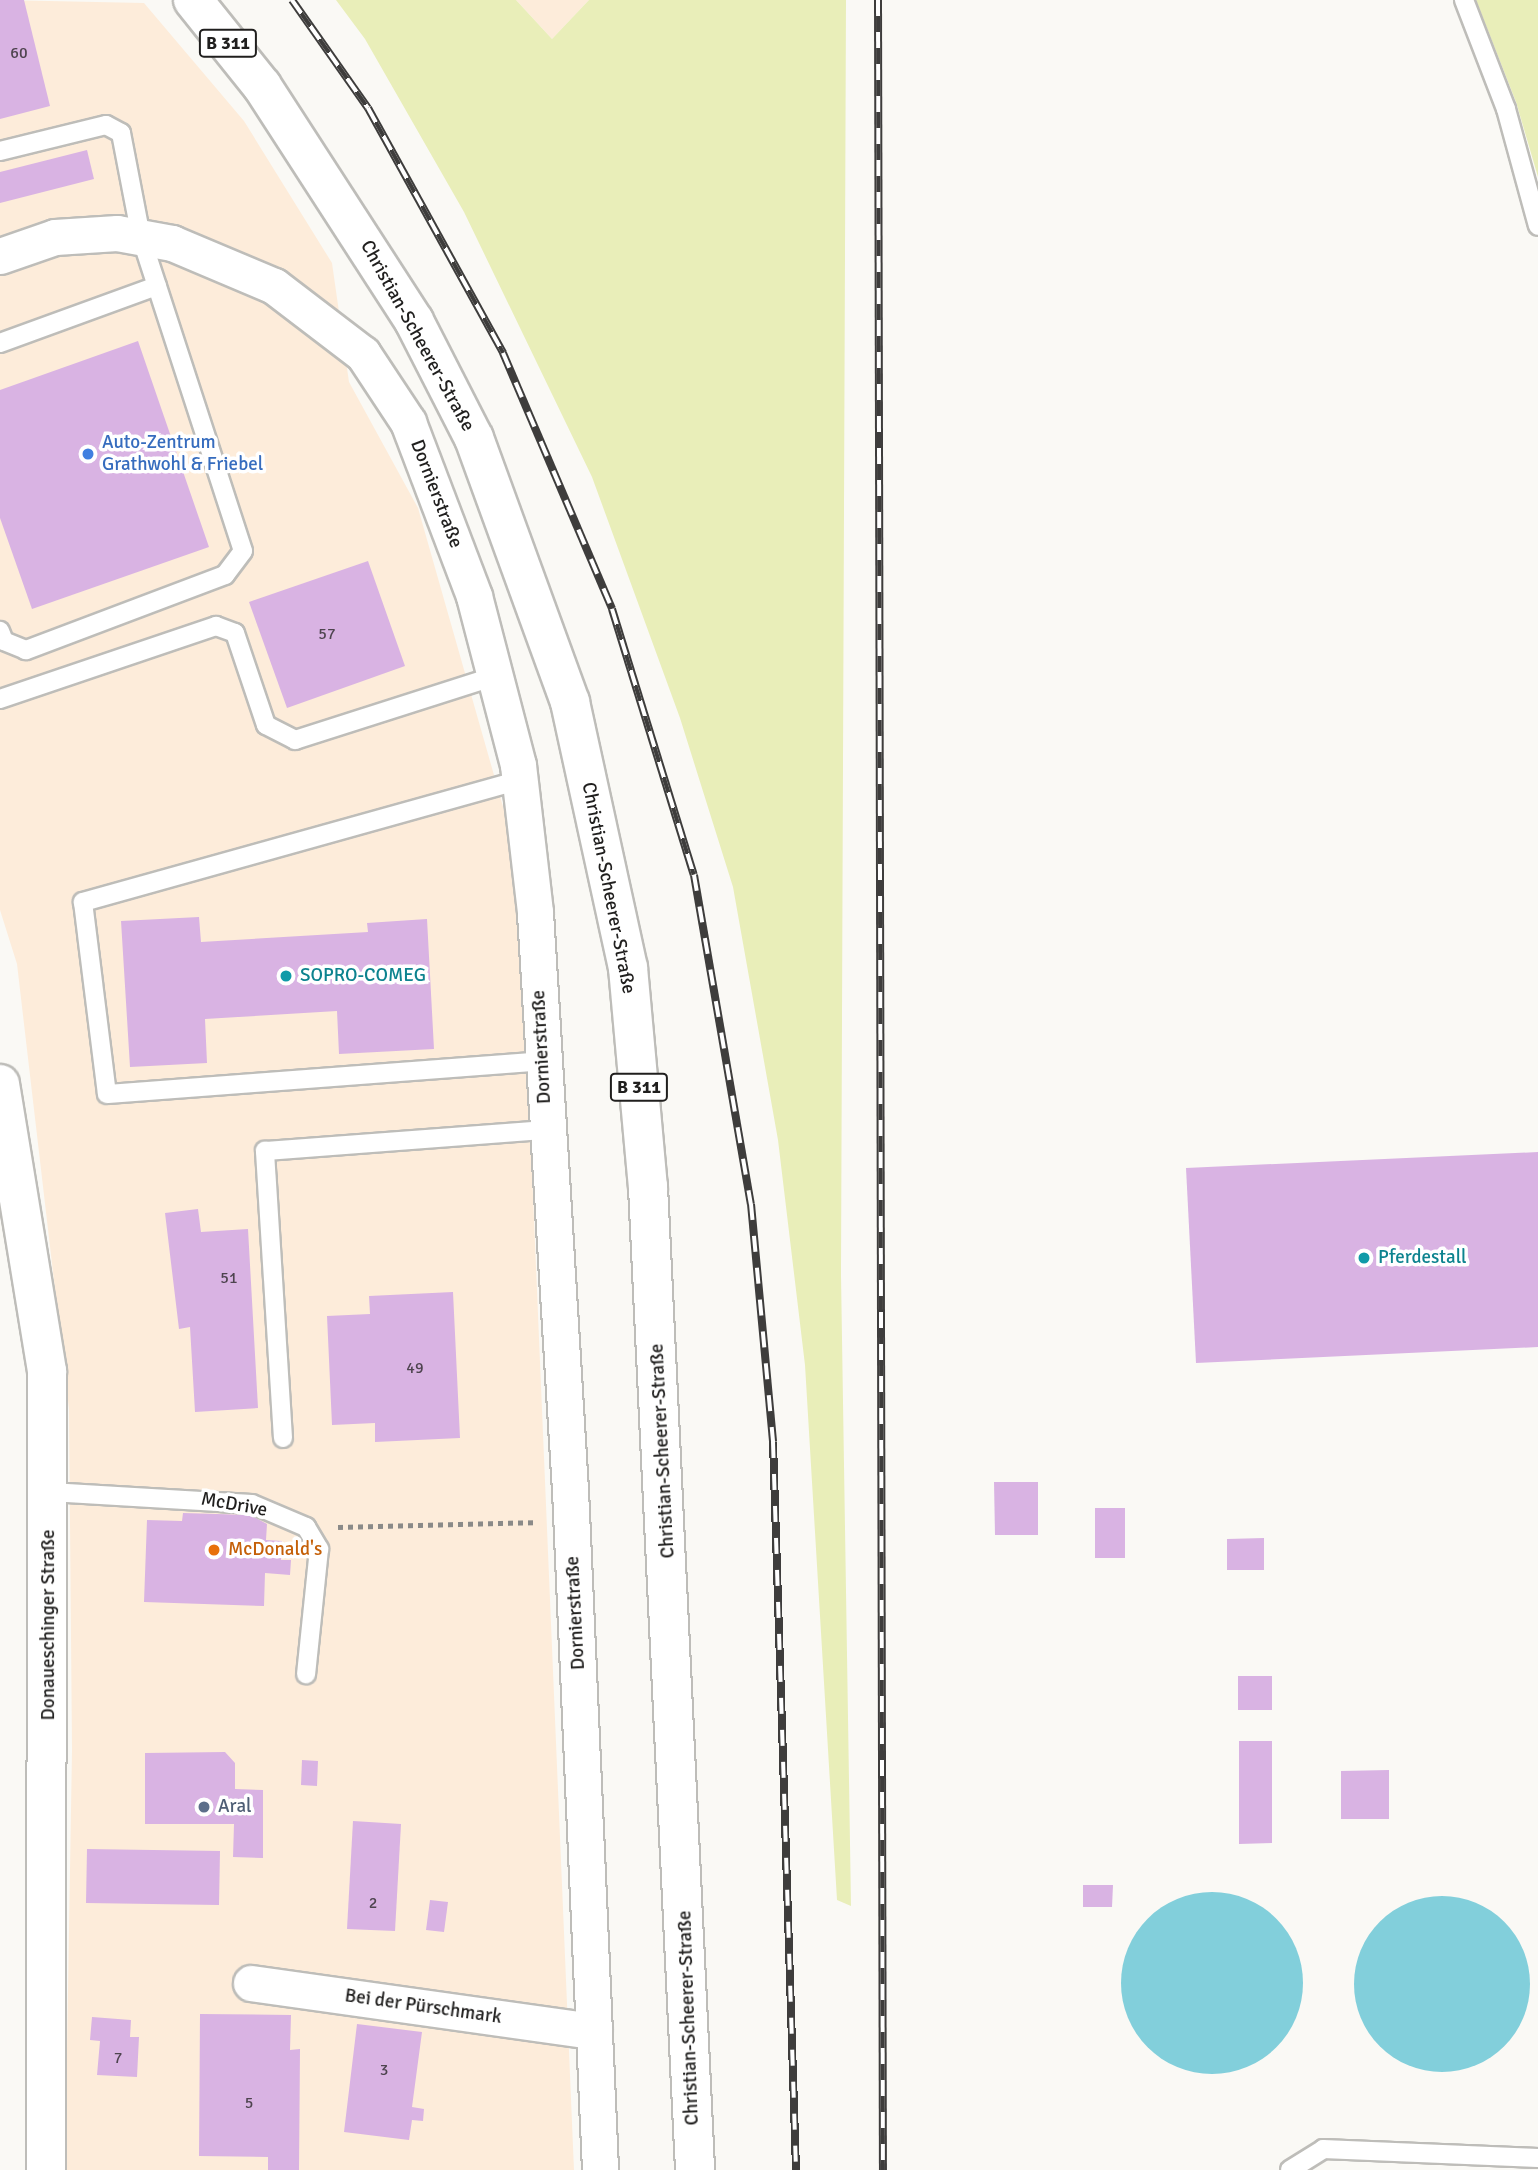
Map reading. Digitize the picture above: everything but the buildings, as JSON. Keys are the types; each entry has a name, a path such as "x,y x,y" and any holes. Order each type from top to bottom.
{"main road":[{"name":"Christian-Scheerer-Straße","path":"193,0 262,86 414,321 474,438 570,702 628,968 648,1187 695,2170"},
{"name":"Donaueschinger Straße","path":"0,1084 47,1371 50,1492 46,2170"}],"street":[{"name":"Dornierstraße","path":"0,256 55,237 141,237 172,243 274,286 363,354 408,422 474,596 520,780 543,1061 572,1520 600,2170"},
{"name":"Bei der Pürschmark","path":"251,1983 594,2031"}],"lane":[{"path":"1464,0 1506,109 1538,226"},
{"path":"0,151 106,125 121,133 141,237 243,551 225,575 26,650 2,636"},
{"path":"0,343 157,285"},
{"path":"0,699 216,626 235,633 266,725 295,740 495,676"},
{"path":"520,780 83,902 107,1094 543,1061"},
{"path":"283,1438 265,1151 547,1130"},
{"name":"McDrive","path":"50,1492 252,1504 306,1527 319,1549 306,1674"},
{"path":"1290,2170 1323,2149 1538,2158"}],"path":[{"path":"348,1528 572,1520"}],"shaded area":[{"path":"0,0 144,3 244,121 332,263 349,382 418,508 519,863 574,2170 65,2170 72,1750 69,1409 17,964 0,910"},
{"path":"516,0 589,0 552,39"}],"green space":[{"path":"336,0 516,0 552,39 589,0 846,0 841,1275 851,1906 837,1900 805,1365 778,1140 733,887 680,718 592,477 464,212 365,39"},
{"path":"1476,0 1538,0 1538,177 1516,102"}],"water":[{"path":"1212,1892 1247,1899 1263,1907 1276,1919 1288,1932 1296,1948 1303,1983 1296,2018 1288,2034 1276,2047 1263,2059 1247,2067 1212,2074 1177,2067 1161,2059 1148,2047 1136,2034 1128,2018 1121,1983 1128,1948 1136,1932 1148,1919 1161,1907 1177,1899"},
{"path":"1442,1896 1476,1903 1504,1922 1523,1950 1530,1984 1523,2018 1504,2046 1476,2065 1442,2072 1408,2065 1380,2046 1361,2018 1354,1984 1361,1950 1380,1922 1408,1903"}],"railway":[{"path":"292,0 368,108 503,353 612,609 694,875 751,1204 773,1442 796,2170"},
{"path":"878,0 883,2170"}],"place":[{"name":"Auto-Zentrum Grathwohl & Friebel","path":"88,454"},
{"name":"SOPRO-COMEG","path":"286,976"},
{"name":"Pferdestall","path":"1364,1258"},
{"name":"McDonald's","path":"214,1550"},
{"name":"Aral","path":"204,1807"}]}
